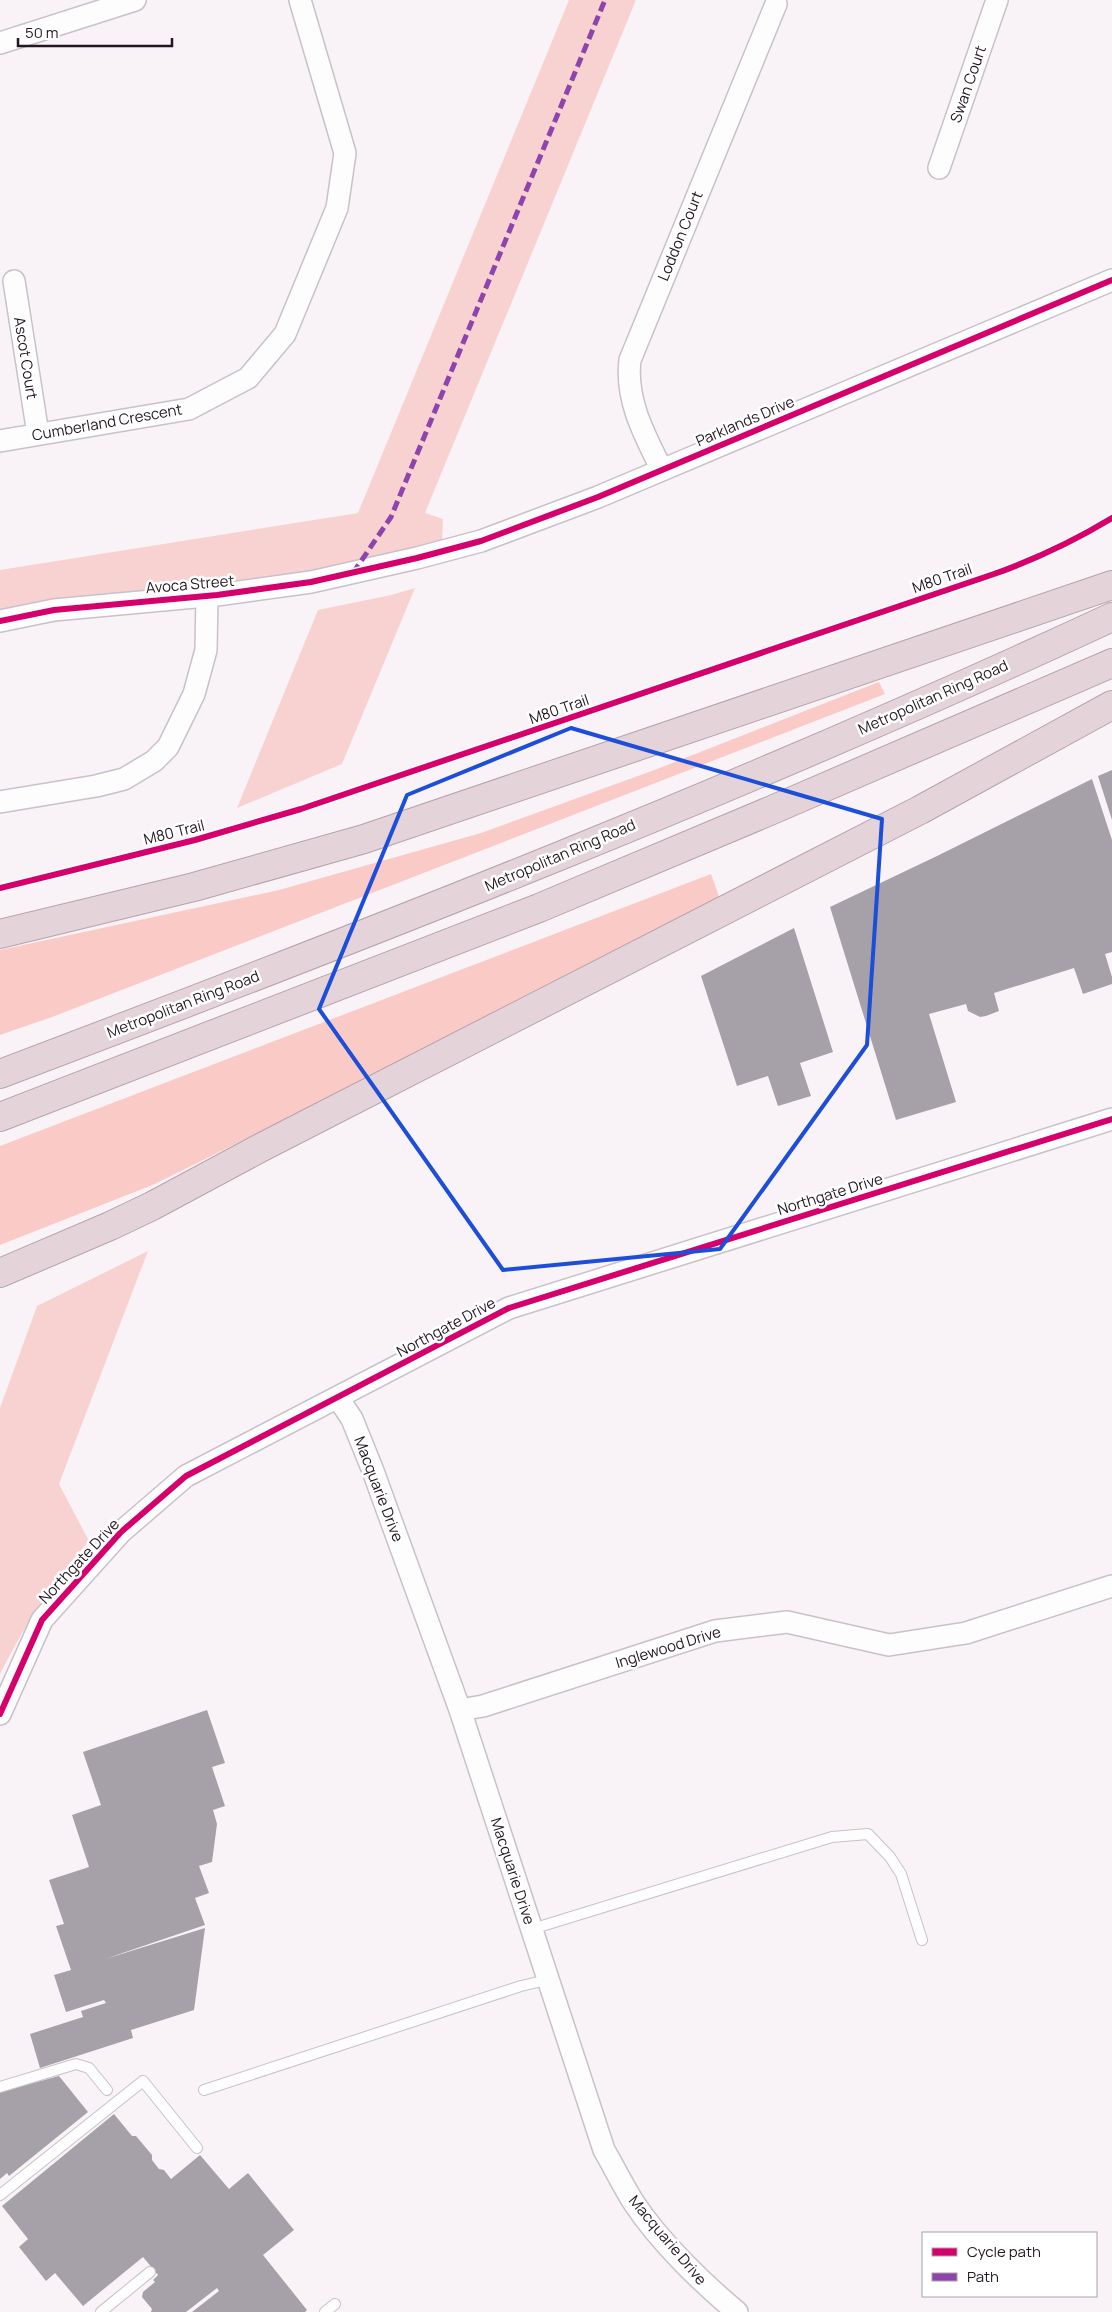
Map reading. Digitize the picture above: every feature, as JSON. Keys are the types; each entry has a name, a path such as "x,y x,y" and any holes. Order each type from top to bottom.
{"highway":[{"path":"0,934 194,887 364,840 1112,585"},
{"name":"Metropolitan Ring Road","path":"0,1074 498,881 817,748 1112,617"},
{"path":"0,1117 538,908 844,780 1112,663"},
{"path":"0,1273 152,1206 262,1147 920,810 1112,705"}],"street":[{"path":"0,43 135,0"},
{"name":"Cumberland Crescent","path":"0,441 189,409 248,378 285,334 337,208 345,153 300,0"},
{"name":"Swan Court","path":"939,168 997,0"},
{"name":"Loddon Court","path":"662,470 636,413 630,393 628,375 630,360 776,4"},
{"name":"Parklands Drive","path":"381,567 481,541 590,500 1112,280"},
{"name":"Ascot Court","path":"14,281 38,434"},
{"name":"Avoca Street","path":"0,621 73,608 207,596 310,582 381,567"},
{"path":"0,802 87,788 124,779 154,761 168,747 194,694 206,650 207,596"},
{"name":"Northgate Drive","path":"0,1714 42,1620 121,1532 186,1476 509,1308 1112,1119"},
{"name":"Macquarie Drive","path":"338,1398 352,1419 373,1471 460,1710 604,2150 635,2204 673,2251 710,2290 737,2312"},
{"name":"Inglewood Drive","path":"460,1710 483,1706 715,1631 787,1622 889,1645 966,1633 1112,1586"}],"lane":[{"path":"532,1929 832,1837 868,1834 890,1857 902,1874 922,1940"},
{"path":"204,2090 512,1989 547,1980"},
{"path":"0,2087 76,2064 88,2068 107,2090"},
{"path":"0,2195 143,2081 198,2148"},
{"path":"100,2312 150,2272"},
{"path":"325,2312 334,2304"}],"highlighted area":[{"path":"571,728 882,819 867,1045 720,1249 503,1270 319,1009 407,795"}],"shaded area":[{"path":"569,0 636,0 425,513 443,519 442,541 289,576 0,611 0,570 358,513"},
{"path":"415,588 342,764 237,808 318,610 391,595"},
{"path":"879,682 885,694 52,1017 0,1035 0,950 279,890 481,833 657,769"},
{"path":"711,874 722,905 520,1002 155,1184 0,1245 0,1146"},
{"path":"148,1251 59,1484 89,1541 40,1604 0,1674 0,1408 37,1306"}],"building":[{"path":"1112,770 1112,820 1098,776"},
{"path":"1092,779 1112,840 1112,952 1105,954 1112,977 1112,984 1083,994 1074,968 994,993 999,1011 986,1016 980,1017 968,1011 966,1004 929,1014 956,1102 896,1120 830,907"},
{"path":"794,928 833,1052 800,1063 811,1096 778,1106 768,1076 737,1086 701,976"},
{"path":"207,1710 225,1763 212,1767 225,1806 213,1810 217,1824 212,1862 199,1866 209,1893 195,1898 205,1925 105,1959 205,1928 194,2010 131,2030 133,2038 40,2068 30,2034 83,2017 81,2011 106,2003 104,2000 66,2012 54,1975 71,1970 56,1926 64,1924 49,1880 89,1867 72,1815 101,1805 83,1752"},
{"path":"59,2076 88,2112 9,2176 7,2173 0,2179 0,2092"},
{"path":"114,2114 132,2136 136,2136 152,2155 152,2160 159,2169 164,2170 171,2179 200,2155 229,2189 248,2173 294,2230 263,2255 307,2310 305,2312 192,2312 219,2291 217,2288 186,2312 151,2312 152,2309 142,2297 143,2292 155,2282 153,2280 158,2275 143,2257 83,2306 55,2273 46,2281 19,2247 28,2239 2,2206"}],"marked path":[{"path":"353,573 391,517 605,0"}],"cycle path":[{"path":"0,621 54,610 217,595 311,582 417,558 481,541 598,497 1112,280"},
{"name":"M80 Trail","path":"0,888 195,840 301,809 994,574 1054,549 1112,518"},
{"path":"0,1714 42,1620 121,1532 186,1476 509,1308 1112,1119"}]}
